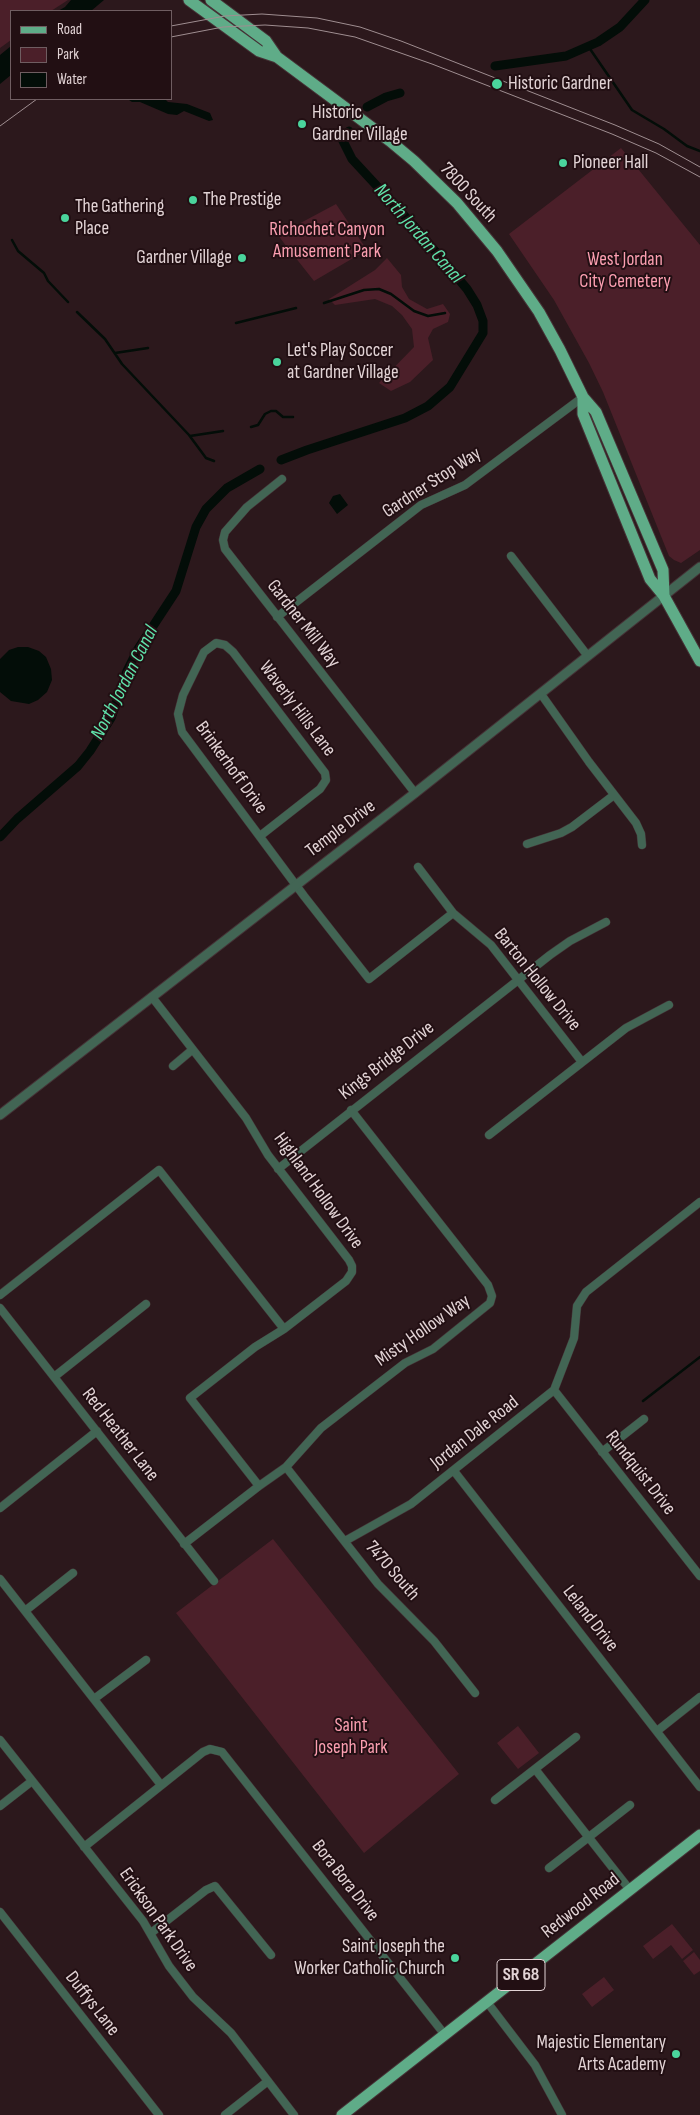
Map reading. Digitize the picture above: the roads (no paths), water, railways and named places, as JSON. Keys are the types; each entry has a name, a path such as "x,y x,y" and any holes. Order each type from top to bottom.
{"main road":[{"name":"7800 South","path":"189,0 259,51 277,57 390,141 427,174 468,216 502,258 529,296 560,350 583,397 596,412 663,570 664,596 700,661"},
{"name":"7800 South","path":"211,0 266,41 277,57"},
{"name":"Redwood Road","path":"342,2115 700,1835"}],"street":[{"name":"Gardner Stop Way","path":"277,617 421,505 465,485 565,408 583,397"},
{"name":"Gardner Mill Way","path":"282,479 247,507 225,532 223,540 227,553 415,793"},
{"path":"511,556 587,655"},
{"name":"Temple Drive","path":"0,1115 415,793 700,567"},
{"name":"Waverly Hills Lane","path":"220,643 233,652 325,773 326,780 320,789 260,836"},
{"name":"Brinkerhoff Drive","path":"220,643 211,645 204,652 183,695 179,707 179,721 182,732 188,743 296,884"},
{"path":"541,694 639,828 642,845"},
{"path":"527,844 561,833 572,827 614,795"},
{"name":"Barton Hollow Drive","path":"418,867 453,913 491,945 582,1062"},
{"path":"296,884 369,979 453,913"},
{"name":"Kings Bridge Drive","path":"278,1169 517,980 570,941 606,922"},
{"name":"Highland Hollow Drive","path":"152,997 249,1123 278,1169 349,1260 352,1272 346,1281 284,1329 255,1347 190,1398 258,1486"},
{"path":"489,1135 626,1028 669,1005"},
{"path":"173,1066 192,1050"},
{"name":"Misty Hollow Way","path":"286,1467 321,1428 405,1363 433,1349 484,1309 490,1303 492,1296 488,1285 351,1110"},
{"path":"0,1295 159,1170 284,1329"},
{"name":"Jordan Dale Road","path":"345,1541 397,1513 454,1471 554,1390 574,1338 575,1313 580,1300 590,1289 700,1202"},
{"path":"54,1377 146,1304"},
{"name":"Red Heather Lane","path":"0,1308 214,1581"},
{"name":"Rundquist Drive","path":"554,1390 700,1576"},
{"path":"602,1452 644,1419"},
{"path":"0,1508 96,1431"},
{"path":"184,1544 258,1486 286,1467"},
{"name":"7470 South","path":"286,1467 388,1595 434,1641 475,1693"},
{"name":"Leland Drive","path":"454,1471 700,1787"},
{"path":"25,1611 73,1573"},
{"path":"0,1579 161,1785 84,1847"},
{"path":"94,1700 146,1660"},
{"path":"657,1731 700,1697"},
{"path":"495,1800 576,1737"},
{"name":"Erickson Park Drive","path":"0,1740 151,1934 169,1966 193,1997 231,2033 294,2115"},
{"name":"Bora Bora Drive","path":"161,1785 203,1752 217,1749 226,1756 445,2035"},
{"path":"535,1769 630,1890"},
{"path":"0,1806 32,1781"},
{"path":"549,1868 630,1805"},
{"path":"151,1934 206,1890 215,1886 271,1955"},
{"name":"Duffys Lane","path":"0,1912 159,2115"},
{"path":"486,2002 535,2066 562,2115"},
{"path":"225,2115 268,2081"}],"water":[{"path":"71,0 104,0 92,10 60,10"},
{"path":"10,47 10,76 0,84 0,55"},
{"path":"129,100 166,100 168,102 187,104 210,113 213,120 209,121 184,111 177,115 168,114 140,102"},
{"path":"340,494 348,505 337,514 329,503 333,496"},
{"path":"18,647 28,647 39,651 46,657 51,669 52,680 47,692 38,700 29,704 11,701 0,692 0,659 9,650"}],"waterway":[{"name":"North Jordan Canal","path":"495,66 566,56 598,42 620,27 645,0"},
{"path":"588,46 632,110 664,129 687,146 700,151"},
{"name":"North Jordan Canal","path":"367,107 386,97 400,93"},
{"name":"North Jordan Canal","path":"281,460 405,418 428,406 450,387 483,333 483,321 477,305 467,289 413,225 352,159 343,141 349,131"},
{"path":"12,240 18,251 44,273 48,281 68,302"},
{"path":"324,303 364,290 379,289 391,294 414,311 428,316 445,313"},
{"path":"236,323 296,308"},
{"path":"77,312 105,339 122,364 189,435 206,458 214,461"},
{"path":"115,353 148,348"},
{"path":"251,427 258,425 265,414 271,411 276,411 283,417 293,417"},
{"path":"190,436 223,431"},
{"name":"North Jordan Canal","path":"0,837 17,819 78,766 90,751 111,718 127,671 138,649 176,591 196,527 206,509 227,488 260,469"},
{"path":"643,1401 700,1357"}],"tram line":[{"path":"172,26 225,16 262,14 317,18 360,27 401,41 615,125 659,144 700,167"},
{"path":"172,37 223,27 265,25 308,28 355,37 432,64 612,134 656,153 700,177"},
{"path":"0,126 36,100"}],"place":[{"name":"Historic Gardner","path":"497,84"},
{"name":"Historic Gardner Village","path":"302,124"},
{"name":"Pioneer Hall","path":"563,163"},
{"name":"The Prestige","path":"193,200"},
{"name":"The Gathering Place","path":"65,218"},
{"name":"Gardner Village","path":"242,258"},
{"name":"Let's Play Soccer at Gardner Village","path":"277,362"},
{"name":"Saint Joseph the Worker Catholic Church","path":"455,1958"},
{"name":"Majestic Elementary Arts Academy","path":"676,2054"}],"park label":[{"name":"Richochet Canyon Amusement Park","path":"327,241"},
{"name":"West Jordan City Cemetery","path":"625,271"},
{"name":"Saint Joseph Park","path":"351,1737"}]}
